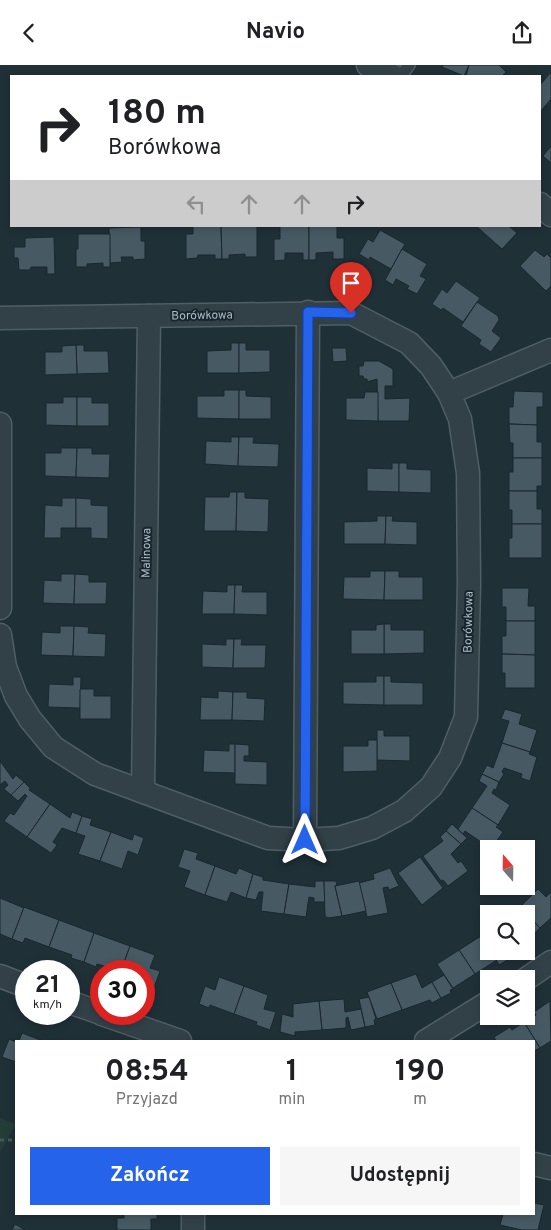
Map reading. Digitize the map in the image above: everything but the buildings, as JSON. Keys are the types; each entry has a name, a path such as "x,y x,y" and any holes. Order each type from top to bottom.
{"street":[{"path":"368,65 391,75"},
{"path":"541,205 551,215"},
{"path":"305,840 308,312"},
{"name":"Borówkowa","path":"0,317 351,313 408,343 431,366 449,393 460,419 468,473 469,583 466,717 450,758 431,787 404,811 372,828 339,838 305,840 268,838 95,774 53,747 30,719 16,696 5,667 0,635"},
{"name":"Malinowa","path":"143,791 149,316"},
{"path":"449,393 551,350"},
{"path":"0,424 0,608"},
{"path":"535,973 551,962"},
{"path":"0,976 15,982"},
{"path":"428,1040 480,1008"},
{"path":"134,1025 177,1040"},
{"path":"535,1164 551,1168"},
{"path":"193,1215 193,1230"}],"path":[{"path":"0,1140 15,1140"}],"green space":[{"path":"0,1118 15,1124 15,1126 0,1152"}],"route":[{"path":"305,840 308,312 351,313"}]}
